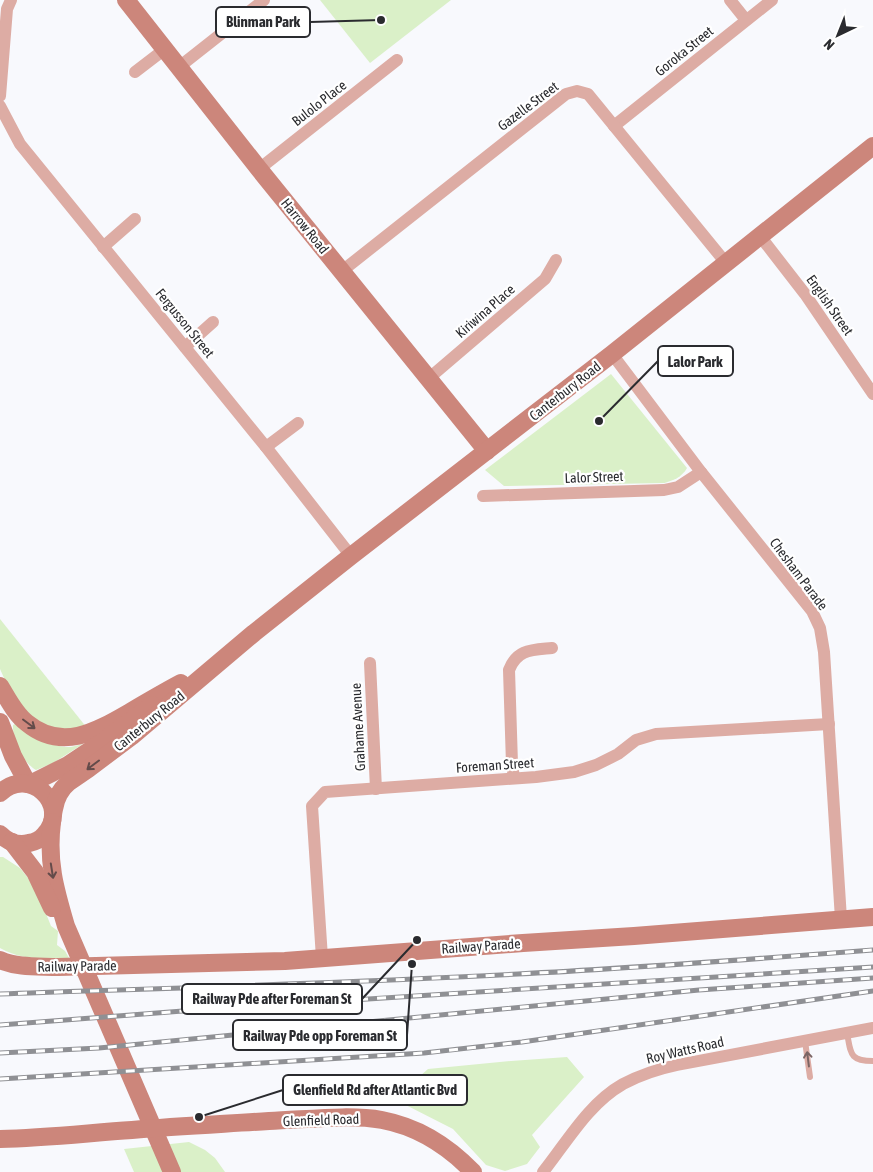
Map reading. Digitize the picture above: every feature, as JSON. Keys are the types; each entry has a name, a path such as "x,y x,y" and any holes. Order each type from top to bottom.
{"main road":[{"name":"Harrow Road","path":"126,0 259,169 487,451"},
{"name":"Canterbury Road","path":"52,818 59,794 69,782 132,736 254,633 612,354 873,146"},
{"name":"Canterbury Road","path":"0,793 14,784 29,784 76,760 181,683 254,633"},
{"path":"0,686 14,709 26,723 48,734 63,737 78,736 91,732 181,683"},
{"path":"0,722 13,756 29,784 40,789 51,802 51,866 66,928 172,1172"},
{"path":"5,841 23,844 34,842 47,832 52,818"},
{"path":"5,841 35,872 54,912 66,928"},
{"name":"Railway Parade","path":"0,960 24,966 58,967 286,961 873,917"},
{"name":"Glenfield Road","path":"0,1139 181,1126 350,1117 381,1120 418,1131 446,1147 473,1172"}],"street":[{"path":"0,96 7,9 11,0"},
{"path":"179,67 264,0"},
{"path":"730,0 746,20"},
{"name":"Goroka Street","path":"614,126 772,0"},
{"path":"135,72 165,49"},
{"name":"Bulolo Place","path":"259,169 397,60"},
{"name":"Gazelle Street","path":"342,271 566,94 577,91 588,94 726,263"},
{"name":"Fergusson Street","path":"0,106 20,144 266,447 351,556"},
{"path":"103,248 135,219"},
{"name":"English Street","path":"760,236 805,294 873,394"},
{"name":"Kiriwina Place","path":"428,379 545,279 556,260"},
{"path":"185,347 213,322"},
{"name":"Chesham Parade","path":"612,354 701,472 812,611 820,628 824,652 841,920"},
{"path":"266,447 298,423"},
{"name":"Lalor Street","path":"483,496 664,490 678,487 701,472"},
{"path":"514,778 509,670 512,661 522,653 552,648"},
{"name":"Grahame Avenue","path":"370,663 376,789"},
{"name":"Foreman Street","path":"322,958 312,806 325,792 574,772 596,765 618,754 636,740 656,734 828,724"},
{"name":"Roy Watts Road","path":"543,1172 576,1127 591,1111 605,1097 628,1082 677,1064 873,1028"}],"lane":[{"path":"847,1033 850,1049 854,1056 861,1061 873,1061"},
{"path":"805,1041 810,1077"}],"green space":[{"path":"320,0 451,0 370,63"},
{"path":"611,374 687,468 680,476 663,483 504,486 485,470"},
{"path":"0,619 87,728 65,731 47,728 17,707 0,669"},
{"path":"15,724 49,743 64,747 83,744 53,763 36,770 23,757 16,744 13,731 13,725"},
{"path":"0,857 20,868 28,878 51,926 58,931 57,945 65,951 69,958 25,957 0,948"},
{"path":"567,1057 584,1077 532,1135 540,1147 527,1164 505,1171 486,1165 453,1129 394,1099 428,1069"},
{"path":"189,1142 205,1150 215,1158 225,1172 134,1172 124,1149"}],"railway":[{"path":"0,994 324,983 518,974 873,950"},
{"path":"0,1025 209,1009 873,967"},
{"path":"0,1053 99,1048 699,990 873,978"},
{"path":"0,1079 424,1053 522,1042 873,991"}],"place":[{"name":"Blinman Park","path":"381,20"},
{"name":"Lalor Park","path":"599,421"},
{"name":"Railway Pde after Foreman St","path":"417,940"},
{"name":"Railway Pde opp Foreman St","path":"412,964"},
{"name":"Glenfield Rd after Atlantic Bvd","path":"199,1117"}]}
